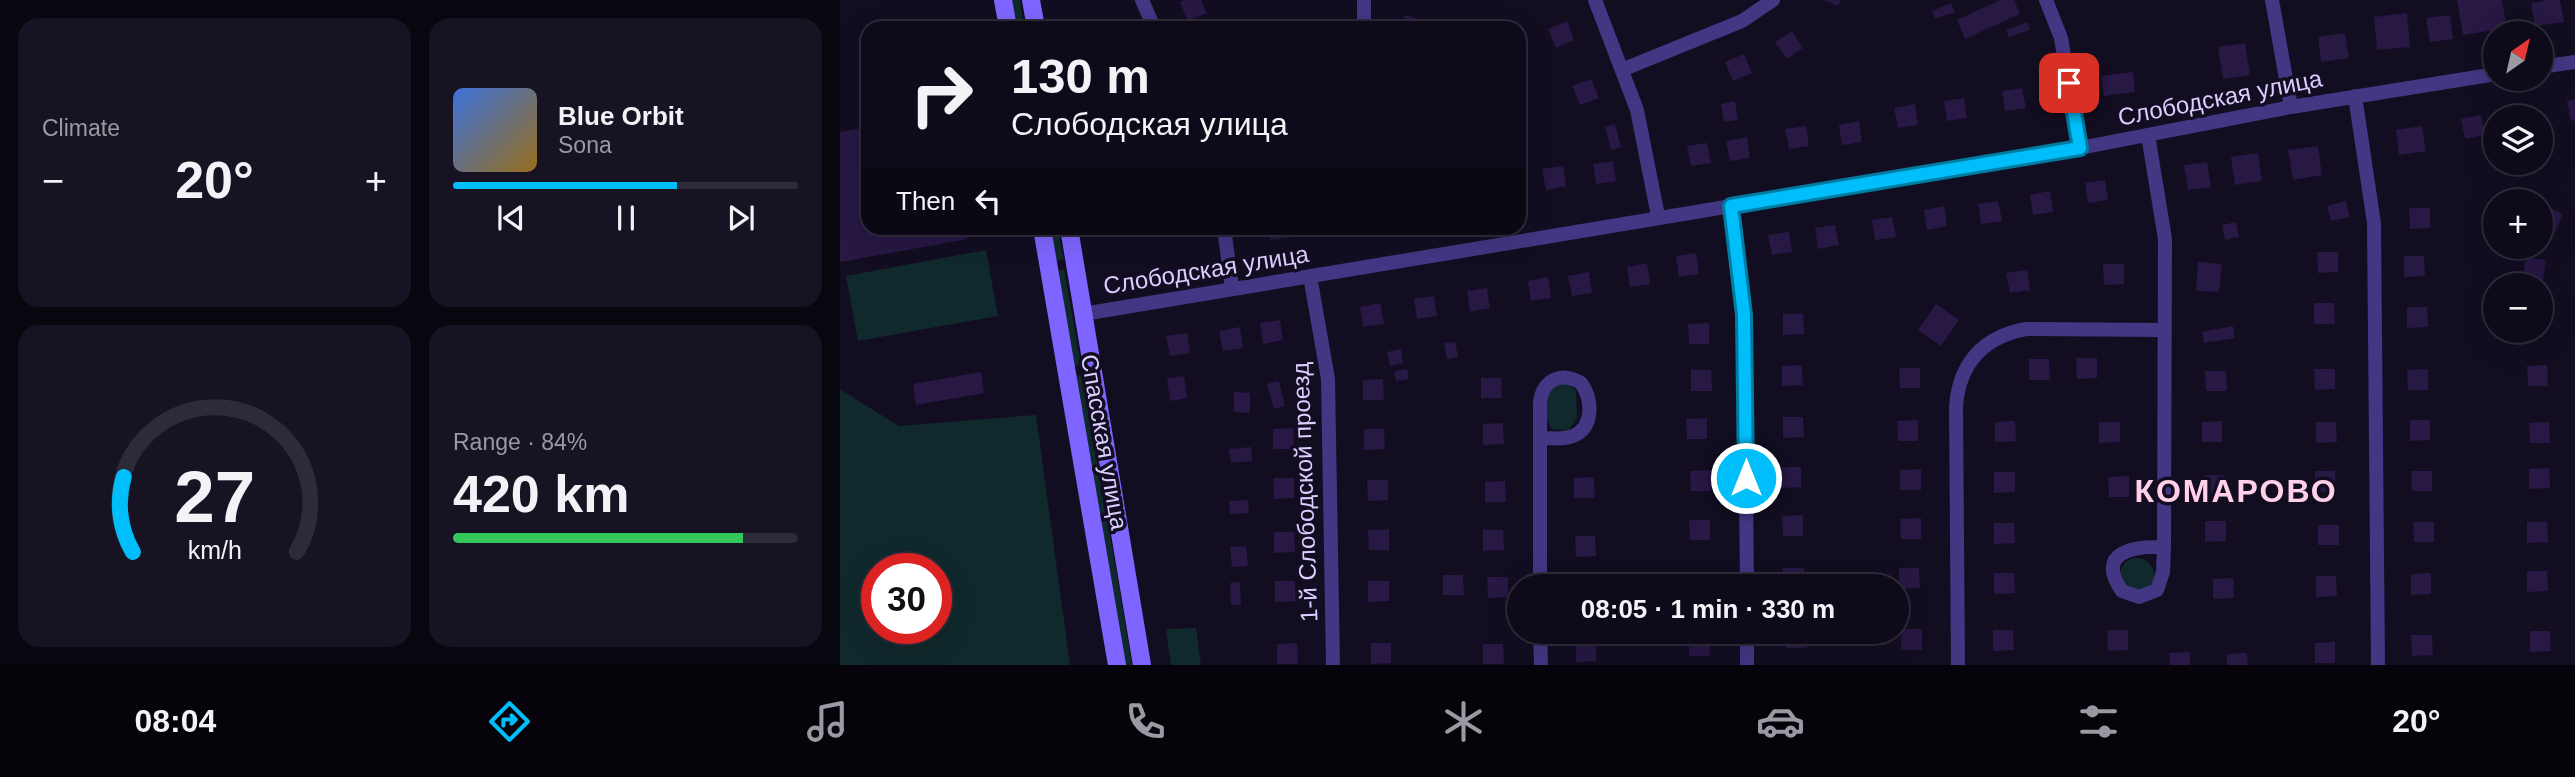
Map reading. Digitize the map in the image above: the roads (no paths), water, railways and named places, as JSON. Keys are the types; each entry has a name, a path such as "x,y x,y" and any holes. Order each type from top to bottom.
{"street":[{"path":"1003,0 1006,21"},
{"path":"1031,0 1035,21"},
{"path":"1142,0 1151,21"},
{"path":"1364,0 1364,21"},
{"path":"1595,0 1624,69 1637,110 1658,216"},
{"path":"1624,69 1742,21 1773,0"},
{"path":"2046,0 2062,38 2080,148"},
{"path":"2272,0 2291,107"},
{"path":"2553,65 2575,62"},
{"name":"Слободская улица","path":"1083,314 1658,216 2080,148 2291,107 2483,76"},
{"path":"2355,96 2374,223 2378,665"},
{"path":"2148,135 2165,239 2162,330 2164,547"},
{"path":"1731,206 1744,315 1747,574"},
{"name":"Спасская улица","path":"1043,235 1117,665"},
{"name":"Спасская улица","path":"1070,235 1142,665"},
{"path":"1225,235 1232,288"},
{"name":"1-й Слободской проезд","path":"1310,276 1328,379 1333,665"},
{"path":"1958,665 1956,407 1957,388 1964,370 1975,354 1989,341 2016,331 2162,330"},
{"path":"1540,438 1566,438 1583,429 1589,412 1587,391 1581,383 1563,377 1546,385 1540,402 1540,438 1540,574"},
{"path":"1541,644 1541,665"},
{"path":"1747,644 1748,665"}],"district":[{"name":"КОМАРОВО","path":"2236,491"}]}
